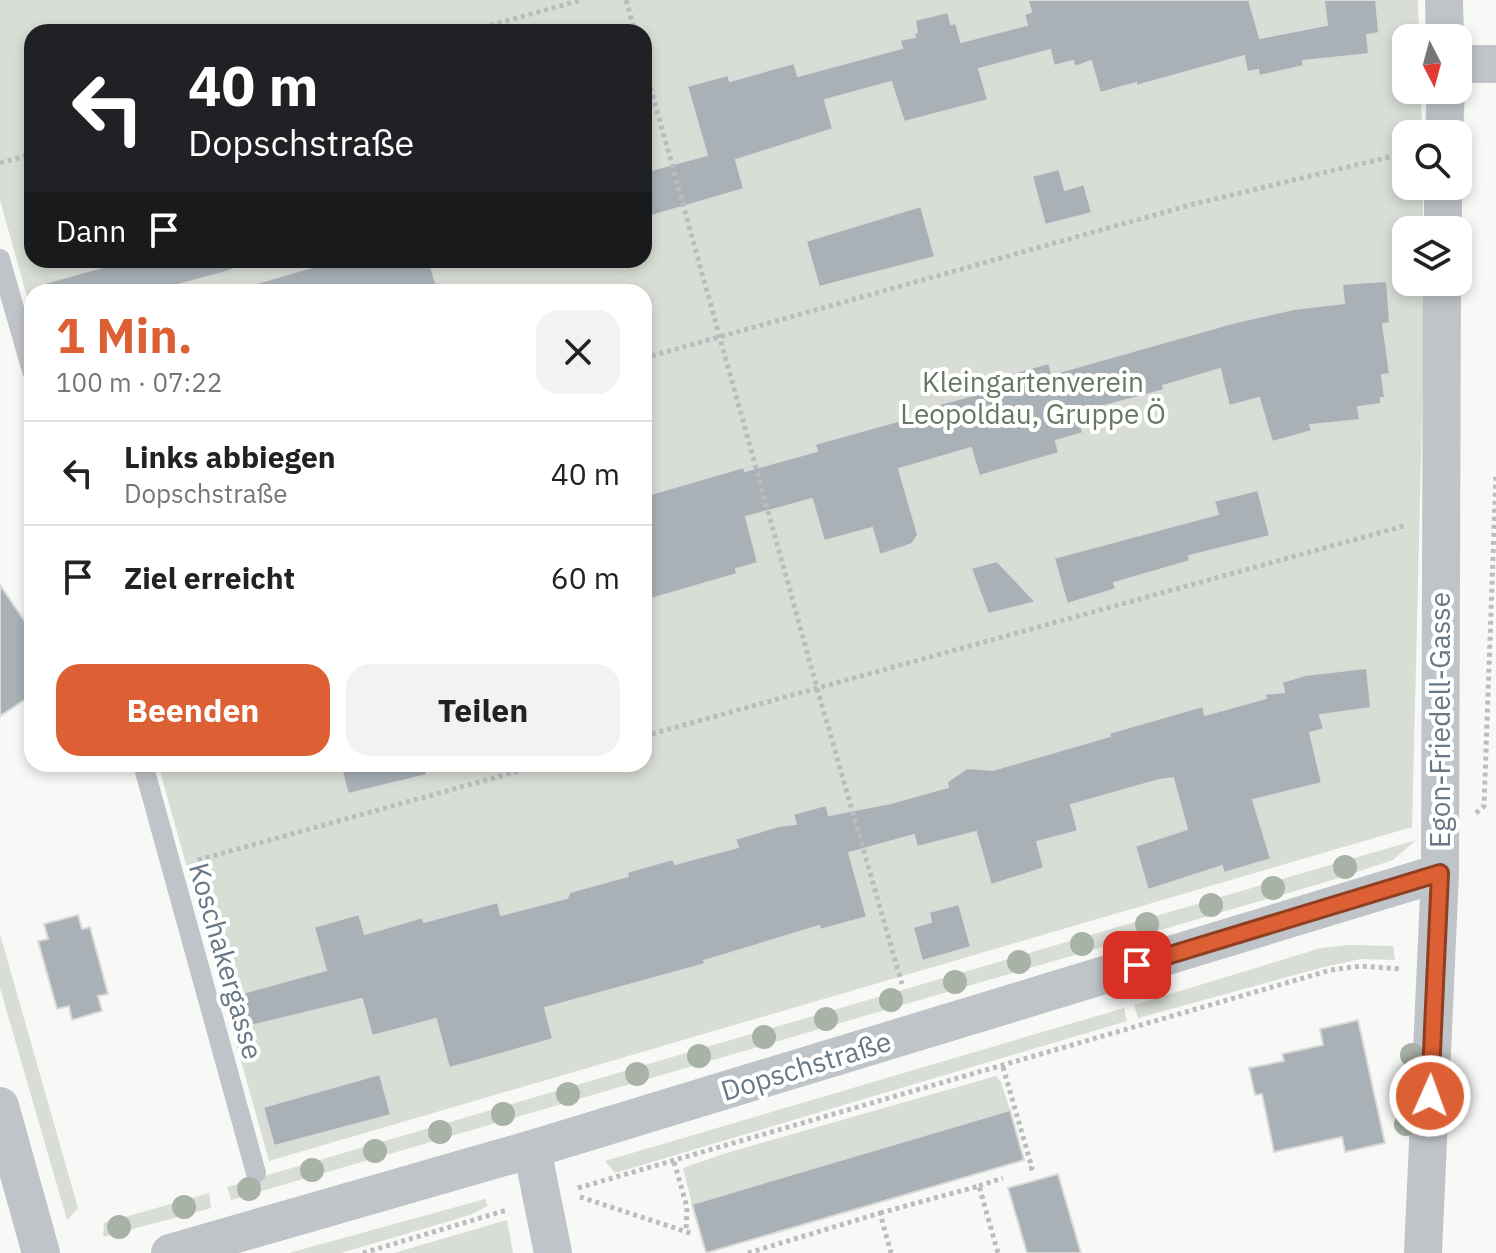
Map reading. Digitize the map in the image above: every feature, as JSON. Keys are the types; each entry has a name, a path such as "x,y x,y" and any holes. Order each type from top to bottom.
{"street":[{"path":"1444,0 1445,24"},
{"path":"1472,64 1496,64"},
{"name":"Egon-Friedell-Gasse","path":"1423,1253 1440,859 1442,296"},
{"name":"Dopschstraße","path":"170,1253 532,1149 1440,859"},
{"path":"0,1106 41,1253"},
{"path":"532,1149 554,1196 553,1253"}],"lane":[{"path":"0,259 24,343"},
{"name":"Koschakergasse","path":"145,772 256,1173"}],"path":[{"path":"496,24 581,0"},
{"path":"626,0 633,24"},
{"path":"652,92 902,984"},
{"path":"0,163 24,156"},
{"path":"652,356 1194,204 1392,156"},
{"path":"1440,859 1484,806 1496,474"},
{"path":"652,734 1440,517"},
{"path":"171,867 515,772"},
{"path":"363,1253 1331,970 1360,966 1436,971"},
{"path":"1003,1067 1032,1168 1029,1169"},
{"path":"554,1196 690,1232 687,1207 674,1162"},
{"path":"748,1253 1003,1178"},
{"path":"979,1186 998,1253"},
{"path":"880,1213 891,1253"}],"green space":[{"name":"Kleingartenverein Leopoldau, Gruppe Ö","path":"0,0 1418,0 1419,24 1392,24 1392,104 1421,104 1422,120 1392,120 1392,200 1423,200 1423,216 1392,216 1392,296 1424,296 1412,827 269,1161 160,772 652,772 652,284 24,284 0,200"},
{"path":"1416,840 1393,860 1336,879 231,1200 227,1187"},
{"path":"0,934 78,1208 67,1220 0,988"},
{"path":"1393,946 1395,960 1361,959 1324,967 1138,1018 1134,1005 1321,948"},
{"path":"1124,1008 1127,1021 615,1173 605,1161"},
{"path":"996,1076 1010,1110 692,1204 683,1168"},
{"path":"209,1193 211,1208 103,1237 104,1223"},
{"path":"485,1199 488,1206 470,1215 341,1253 289,1253"},
{"path":"507,1220 513,1253 394,1253"}],"building":[{"path":"1028,0 1249,0 1260,38 1327,25 1324,0 1376,0 1379,33 1367,35 1369,54 1303,61 1304,66 1259,76 1258,70 1247,72 1244,56 1100,93 1091,61 1075,67 1073,61 1054,66 1050,50 979,69 988,100 904,122 891,82 825,100 833,129 736,160 744,189 652,216 652,170 707,155 687,86 728,75 730,81 794,63 798,76 902,48 900,40 915,37 915,20 948,12 951,24 956,23 961,42 1027,25 1024,14 1031,12"},
{"path":"1059,169 1065,190 1084,184 1092,213 1045,225 1032,176"},
{"path":"921,206 935,257 819,287 806,241"},
{"path":"99,268 233,270 181,284 45,283"},
{"path":"309,268 431,268 436,284 254,284"},
{"path":"1387,281 1390,323 1383,324 1390,374 1382,375 1385,398 1381,398 1381,404 1358,407 1360,420 1310,425 1312,431 1272,442 1259,398 1229,406 1220,369 1163,386 1164,390 1078,413 1083,433 1056,441 1059,453 979,476 971,448 899,469 918,535 912,544 880,555 872,528 824,541 812,499 746,517 758,563 736,569 737,574 652,599 652,494 744,467 745,471 817,451 815,444 923,414 922,409 1006,386 1003,376 1049,363 1052,374 1236,322 1294,309 1344,303 1342,284"},
{"path":"1258,490 1270,536 1189,556 1190,561 1114,583 1116,589 1067,604 1054,558 1218,514 1214,501"},
{"path":"997,561 1036,602 988,614 971,568"},
{"path":"0,585 24,620 24,700 0,716"},
{"path":"1367,668 1371,708 1320,715 1324,729 1310,733 1322,783 1253,800 1271,859 1224,873 1222,866 1148,890 1135,846 1187,829 1173,778 1071,805 1078,831 1037,842 1044,868 991,885 976,832 917,847 914,835 849,853 867,917 820,930 819,926 704,961 705,964 545,1008 553,1039 449,1068 436,1019 372,1036 362,999 242,1028 232,996 326,970 314,927 359,914 365,934 423,917 424,922 498,902 501,915 567,898 570,892 628,876 627,872 673,859 675,864 738,847 735,839 796,824 793,814 826,805 829,815 891,803 948,787 947,782 967,768 993,770 1203,706 1205,715 1266,698 1264,694 1284,692 1282,682 1305,675"},
{"path":"342,772 427,772 427,775 348,794"},
{"path":"959,904 971,947 922,961 913,927 931,922 929,912"},
{"path":"78,915 82,929 90,927 108,994 98,996 102,1011 72,1020 69,1006 57,1009 38,941 48,939 44,924"},
{"path":"1358,1020 1385,1143 1345,1152 1342,1137 1274,1152 1262,1094 1255,1095 1249,1068 1284,1061 1282,1054 1323,1045 1320,1029"},
{"path":"380,1074 391,1115 274,1146 263,1107"},
{"path":"1010,1110 1024,1160 706,1253 692,1204"},
{"path":"1058,1174 1081,1253 1027,1253 1008,1188"}],"route":[{"path":"1137,965 1440,873 1430,1096"}]}
